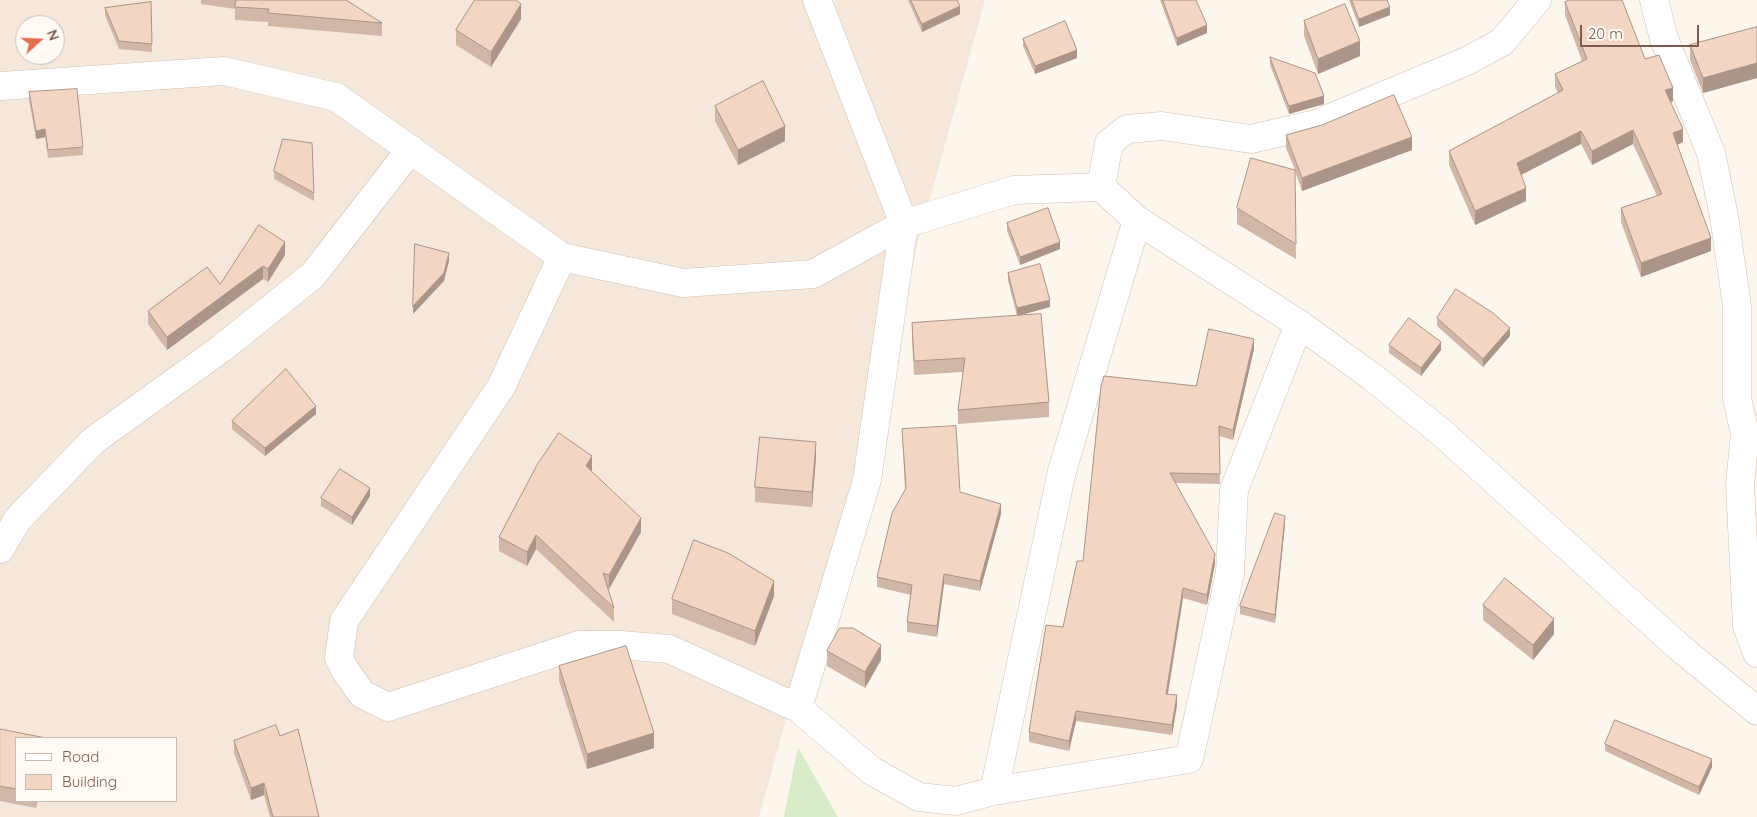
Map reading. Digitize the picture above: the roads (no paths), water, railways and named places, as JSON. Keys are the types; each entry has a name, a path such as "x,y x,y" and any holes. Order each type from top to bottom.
{"street":[{"path":"798,708 866,480 904,224 817,0"},
{"path":"1101,187 1108,143 1127,129 1162,126 1251,140 1316,124 1467,61 1502,42 1537,0"},
{"path":"1654,0 1664,38 1711,153 1724,216 1737,306 1737,398 1745,434 1740,484 1747,626 1757,653"},
{"path":"0,86 224,71 336,97 562,257 683,282 813,274 904,224 1014,190 1101,187 1137,220 1299,324 1371,376 1442,433 1679,647 1757,711"},
{"path":"0,549 18,519 93,441 222,348 313,275 411,149"},
{"path":"994,792 1062,471 1137,220"},
{"path":"562,257 501,387 344,621 339,658 362,694 388,707 579,645 620,645 669,649 798,708 872,771 919,797 956,801 994,792 1189,759 1230,573 1234,490 1299,324"}]}
